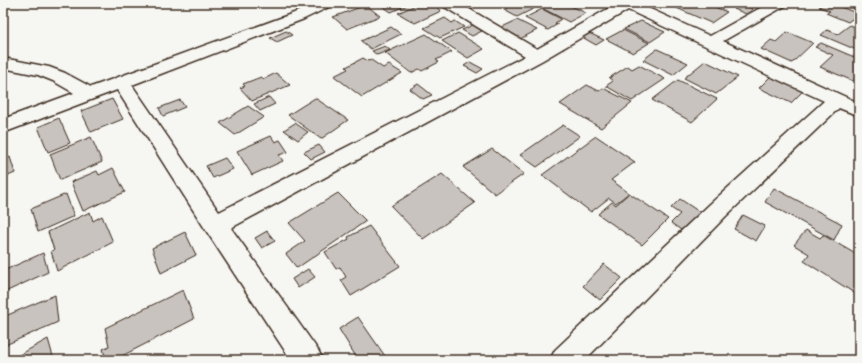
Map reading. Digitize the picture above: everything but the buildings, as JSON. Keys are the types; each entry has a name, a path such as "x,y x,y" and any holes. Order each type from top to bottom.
{"street":[{"path":"3,126 299,16 326,3"},
{"path":"448,3 537,56"},
{"path":"215,226 537,56 626,3 859,110"},
{"path":"710,42 780,3"},
{"path":"3,63 43,71 59,77 90,94"},
{"path":"122,83 215,226 308,360"},
{"path":"565,360 718,210 837,100"}]}
